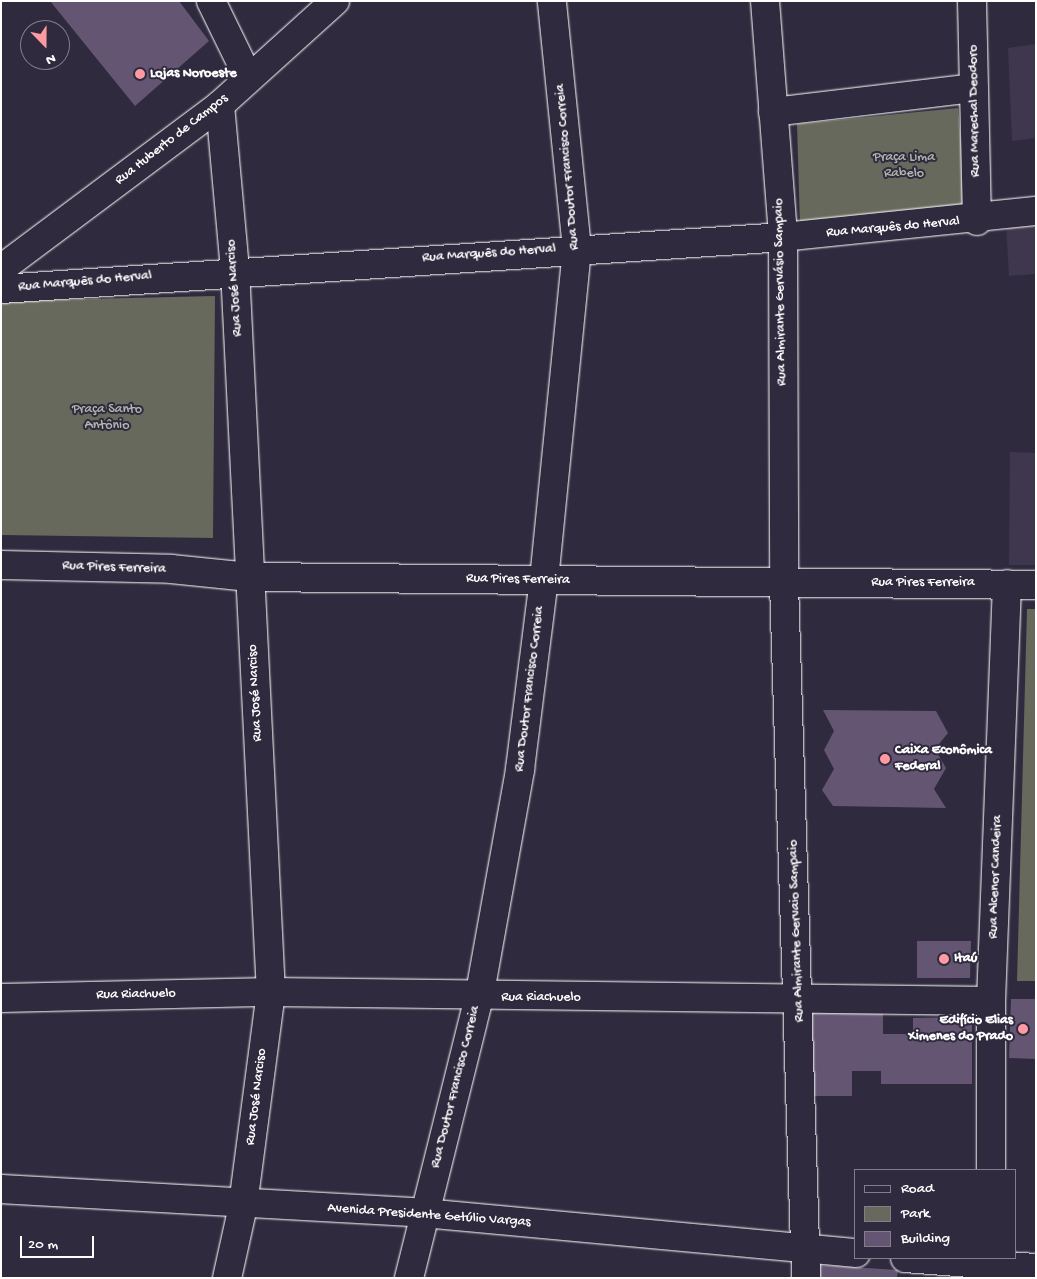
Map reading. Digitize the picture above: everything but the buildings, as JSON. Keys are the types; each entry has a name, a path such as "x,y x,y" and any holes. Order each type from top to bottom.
{"street":[{"path":"211,1 248,77"},
{"name":"Rua Huberto de Campos","path":"6,258 220,105 248,77 335,1"},
{"name":"Rua Doutor Francisco Correia","path":"409,1278 479,998 520,769 544,580 577,249 552,1"},
{"name":"Rua Almirante Gervásio Sampaio","path":"765,1 782,237 784,584"},
{"name":"Rua Marechal Deodoro","path":"972,1 977,221"},
{"path":"773,112 974,88"},
{"name":"Rua José Narciso","path":"220,105 235,270 270,992 243,1206 227,1278"},
{"name":"Rua Marquês do Herval","path":"1,289 235,270 782,237 977,221 1036,211"},
{"name":"Rua Pires Ferreira","path":"1,565 171,570 250,577 784,584 1036,585"},
{"name":"Rua Almirante Gervaio Sampaio","path":"784,584 800,1000 806,1278"},
{"name":"Rua Alcenor Candeira","path":"991,1169 992,1001 1007,584"},
{"name":"Rua Riachuelo","path":"1,998 270,992 479,998 992,1001"},
{"name":"Avenida Presidente Getúlio Vargas","path":"1,1189 243,1206 424,1213 854,1254"},
{"path":"915,1259 991,1267 1036,1268"}],"shaded area":[{"path":"1036,44 1036,138 1012,141 1008,48"},
{"path":"1036,222 1036,274 1009,276 1006,225"},
{"path":"1010,452 1036,453 1036,565 1009,565"}],"green space":[{"name":"Praça Lima Rabelo","path":"958,108 967,213 800,226 797,124"},
{"name":"Praça Santo Antônio","path":"215,296 213,538 1,535 1,301"},
{"path":"1027,609 1036,609 1036,981 1017,981"}],"place":[{"name":"Lojas Noroeste","path":"140,74"},
{"name":"Caixa Econômica Federal","path":"885,759"},
{"name":"Itaú","path":"944,959"},
{"name":"Edifício Elias Ximenes do Prado","path":"1023,1029"}]}
